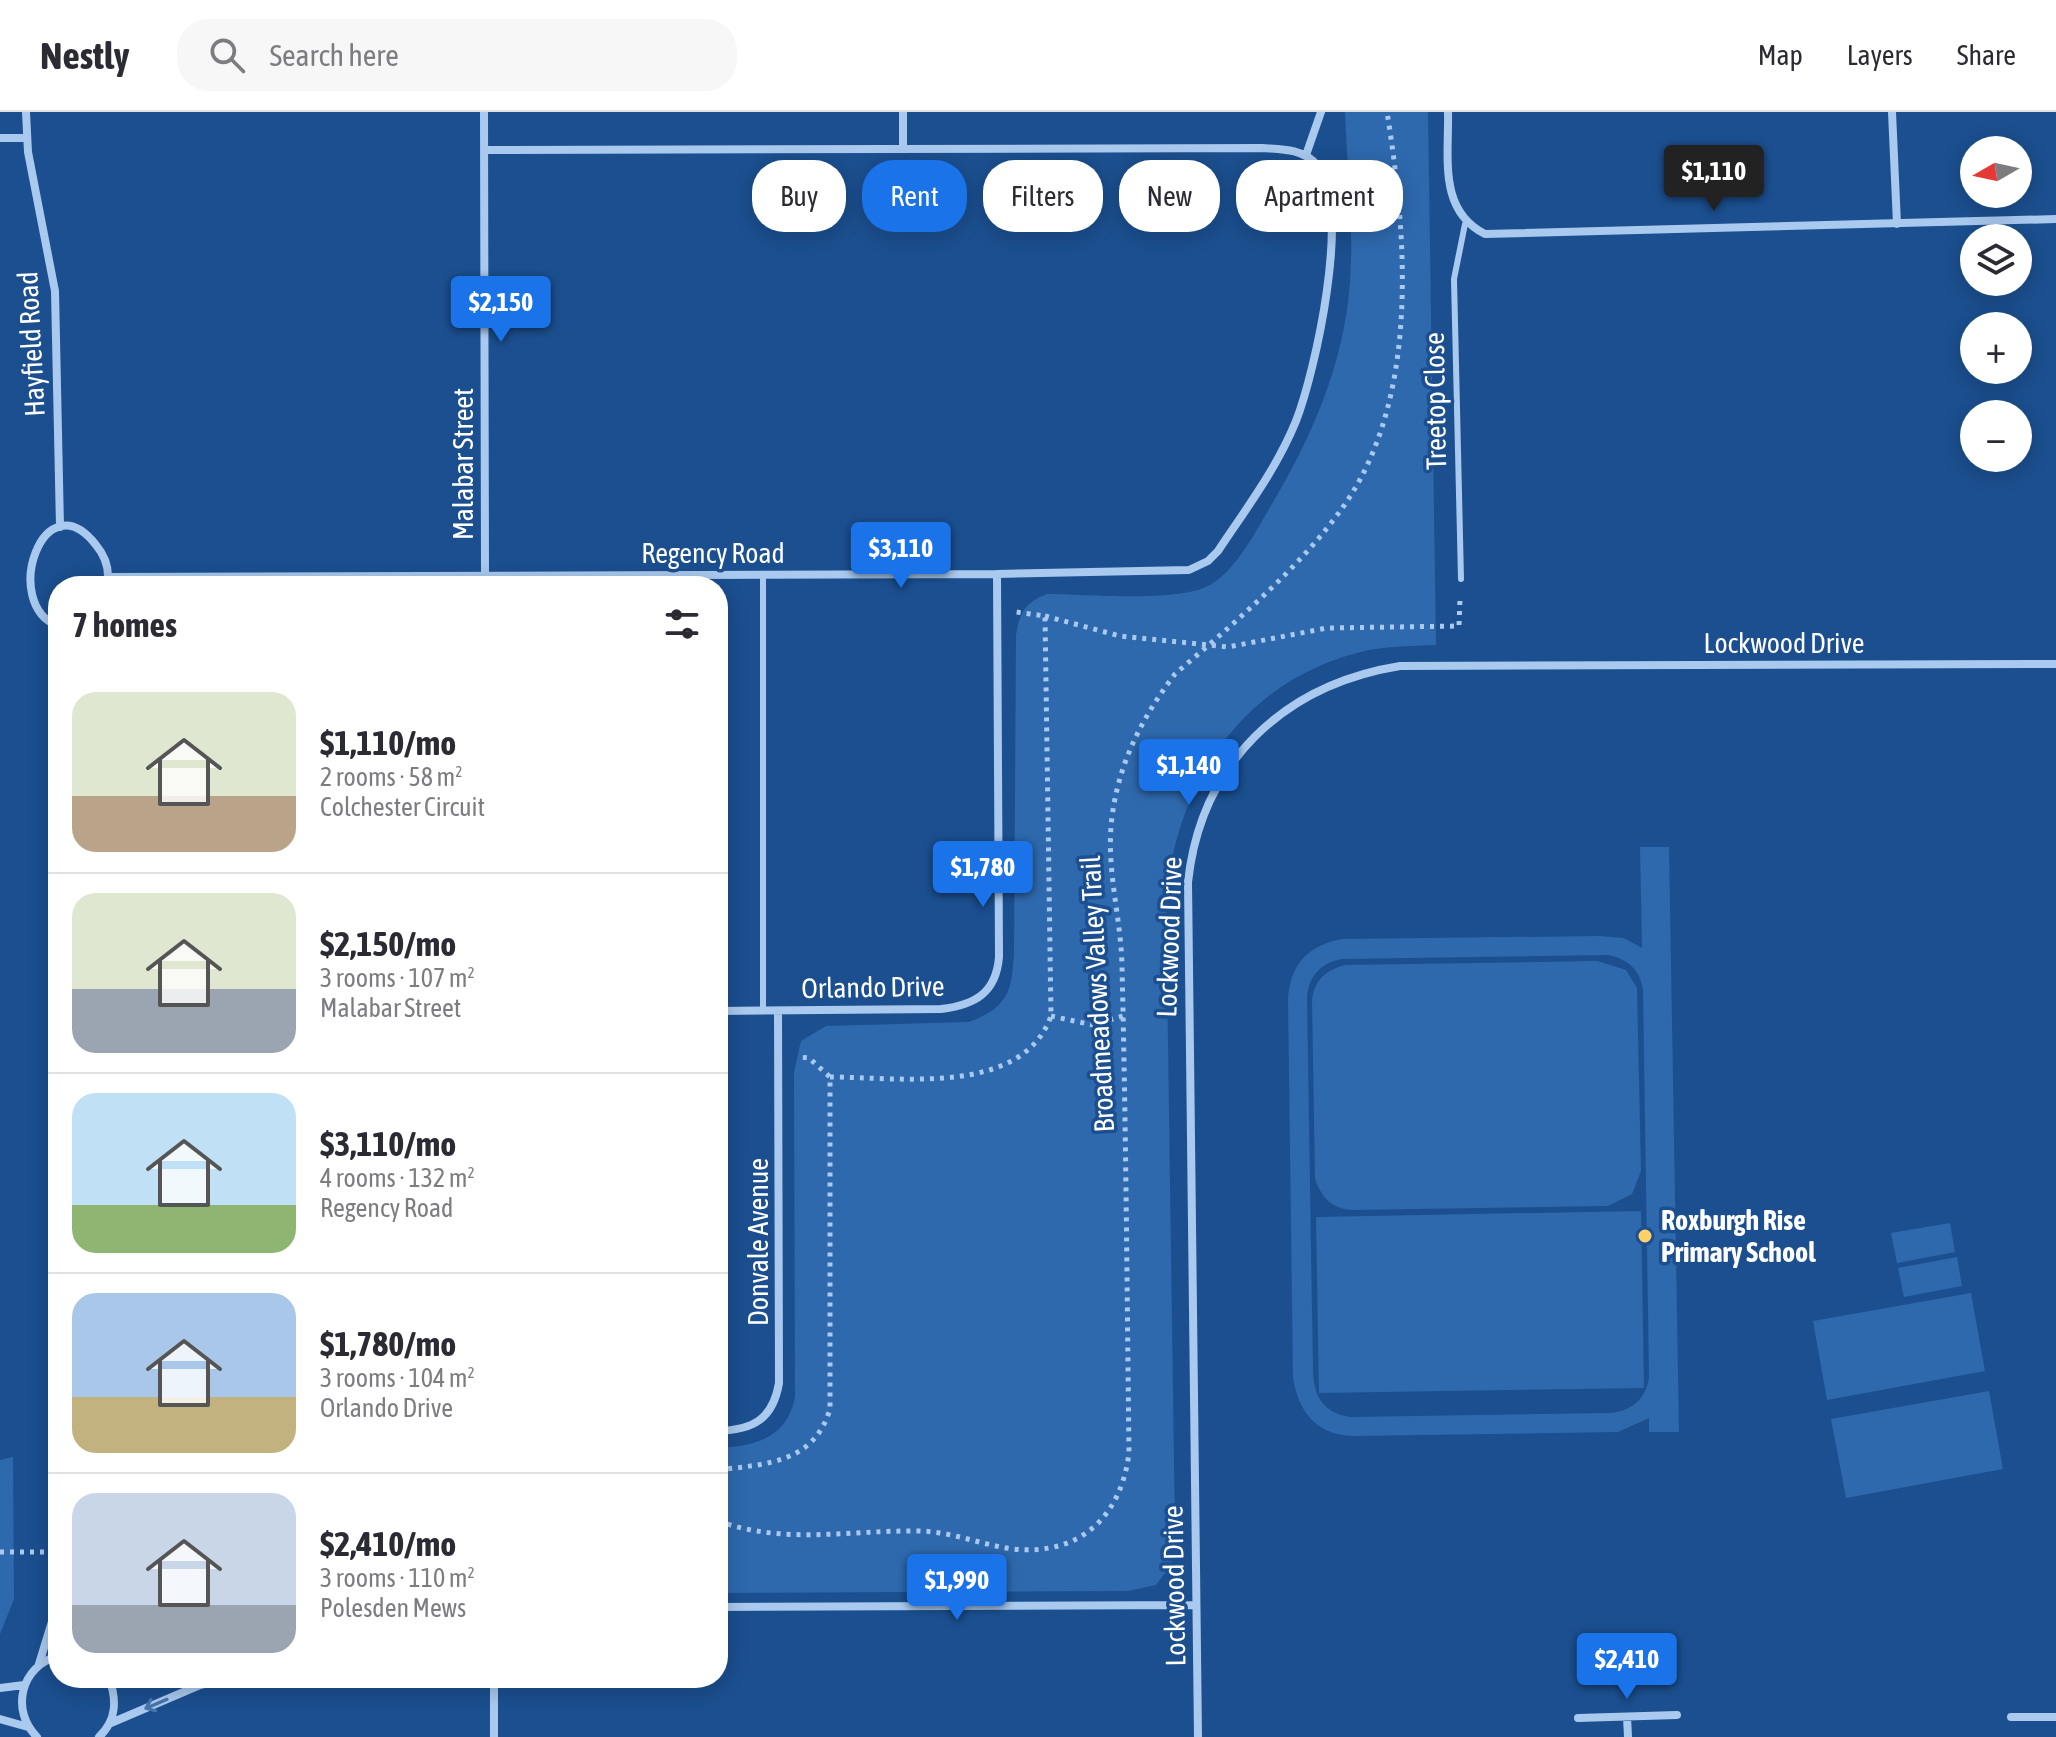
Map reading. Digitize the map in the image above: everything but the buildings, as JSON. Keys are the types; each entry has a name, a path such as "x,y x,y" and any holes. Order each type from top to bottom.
{"street":[{"name":"Hayfield Road","path":"26,112 27,138 55,291 60,527"},
{"name":"Malabar Street","path":"484,112 485,576"},
{"path":"903,112 903,148"},
{"path":"1306,155 1321,112"},
{"path":"1448,112 1449,180 1453,204 1465,224 1485,234 1509,236 2056,219"},
{"path":"1892,112 1897,224"},
{"path":"0,138 27,138"},
{"path":"484,150 1262,148 1306,155 1310,160"},
{"name":"Regency Road","path":"485,576 997,574 1180,571 1200,566 1218,551 1280,455 1306,392 1327,298 1327,232"},
{"path":"35,534 60,527 77,530 91,539 102,552 107,576"},
{"name":"Orlando Drive","path":"728,1011 957,1007 972,1003 993,985 999,957 997,574"},
{"path":"27,613 48,624"},
{"name":"Lockwood Drive","path":"1198,1737 1188,882 1191,857 1205,811 1245,746 1283,712 1318,691 1354,676 1400,666 2056,664"},
{"name":"Donvale Avenue","path":"728,1430 750,1428 770,1413 779,1383 778,1011"},
{"path":"728,1607 1196,1605"},
{"path":"37,1737 28,1727 21,1699 24,1685 38,1665 48,1634"},
{"path":"38,1665 48,1660"},
{"path":"0,1688 24,1685"},
{"path":"111,1723 113,1688"},
{"path":"99,1737 111,1723 193,1688"},
{"path":"494,1688 494,1737"},
{"path":"1578,1718 1677,1715"},
{"path":"1627,1717 1628,1737"},
{"path":"2011,1717 2056,1717"},
{"path":"0,1719 28,1727"}],"lane":[{"name":"Treetop Close","path":"1461,579 1454,279 1465,224"},
{"path":"763,575 763,1011"}],"path":[{"name":"Broadmeadows Valley Trail","path":"1387,112 1394,160"},
{"name":"Broadmeadows Valley Trail","path":"728,1524 759,1533 793,1537 922,1531 1034,1550 1072,1541 1089,1532 1109,1513 1121,1493 1129,1453 1122,962 1109,863 1113,810 1120,777 1143,721 1175,674 1309,551 1345,505 1373,454 1389,405 1400,353 1399,232"},
{"path":"1045,616 1120,636 1181,640 1207,646 1238,645 1327,628 1459,626 1461,579"},
{"path":"1051,1016 1093,1025 1123,1016"},
{"path":"728,1469 785,1461 818,1436 830,1409 830,1077 809,1058 778,1054"},
{"path":"0,1552 48,1552"}],"shaded area":[{"path":"1345,112 1428,112 1436,645 1369,650 1325,664 1286,684 1252,710 1224,741 1201,777 1184,816 1172,858 1166,903 1175,1532 1172,1564 1156,1585 1128,1591 728,1593 728,1447 757,1442 777,1431 791,1411 795,1397 794,1072 801,1041 826,1026 969,1022 993,1010 1006,996 1012,977 1014,951 1016,635 1019,620 1033,601 1047,594 1177,594 1210,585 1228,571 1251,540 1312,428 1341,343 1351,261 1351,232 1403,232 1403,160 1348,160"},
{"path":"1640,847 1669,847 1679,1432 1649,1432 1649,1418 1618,1432 1353,1436 1340,1435 1320,1426 1299,1401 1293,1377 1288,1000 1297,966 1311,951 1343,939 1599,936 1624,938 1642,948","holes":["1616,957 1636,971 1643,990 1649,1377 1645,1392 1631,1407 1610,1413 1350,1417 1333,1412 1318,1396 1313,1372 1307,997 1314,976 1329,963 1343,959"]},
{"path":"1597,961 1626,970 1637,988 1641,1171 1632,1194 1608,1206 1354,1210 1334,1205 1324,1197 1315,1178 1312,1001 1315,987 1322,977 1345,965"},
{"path":"1641,1211 1644,1388 1319,1393 1316,1217"},
{"path":"1950,1223 1955,1252 1897,1263 1891,1233"},
{"path":"1957,1257 1962,1286 1904,1297 1898,1268"},
{"path":"1971,1293 1985,1371 1827,1400 1813,1321"},
{"path":"1989,1391 2003,1469 1846,1498 1831,1419"},
{"path":"13,1457 14,1599 0,1634 0,1460"}],"place":[{"name":"Roxburgh Rise Primary School","path":"1645,1236"}]}
